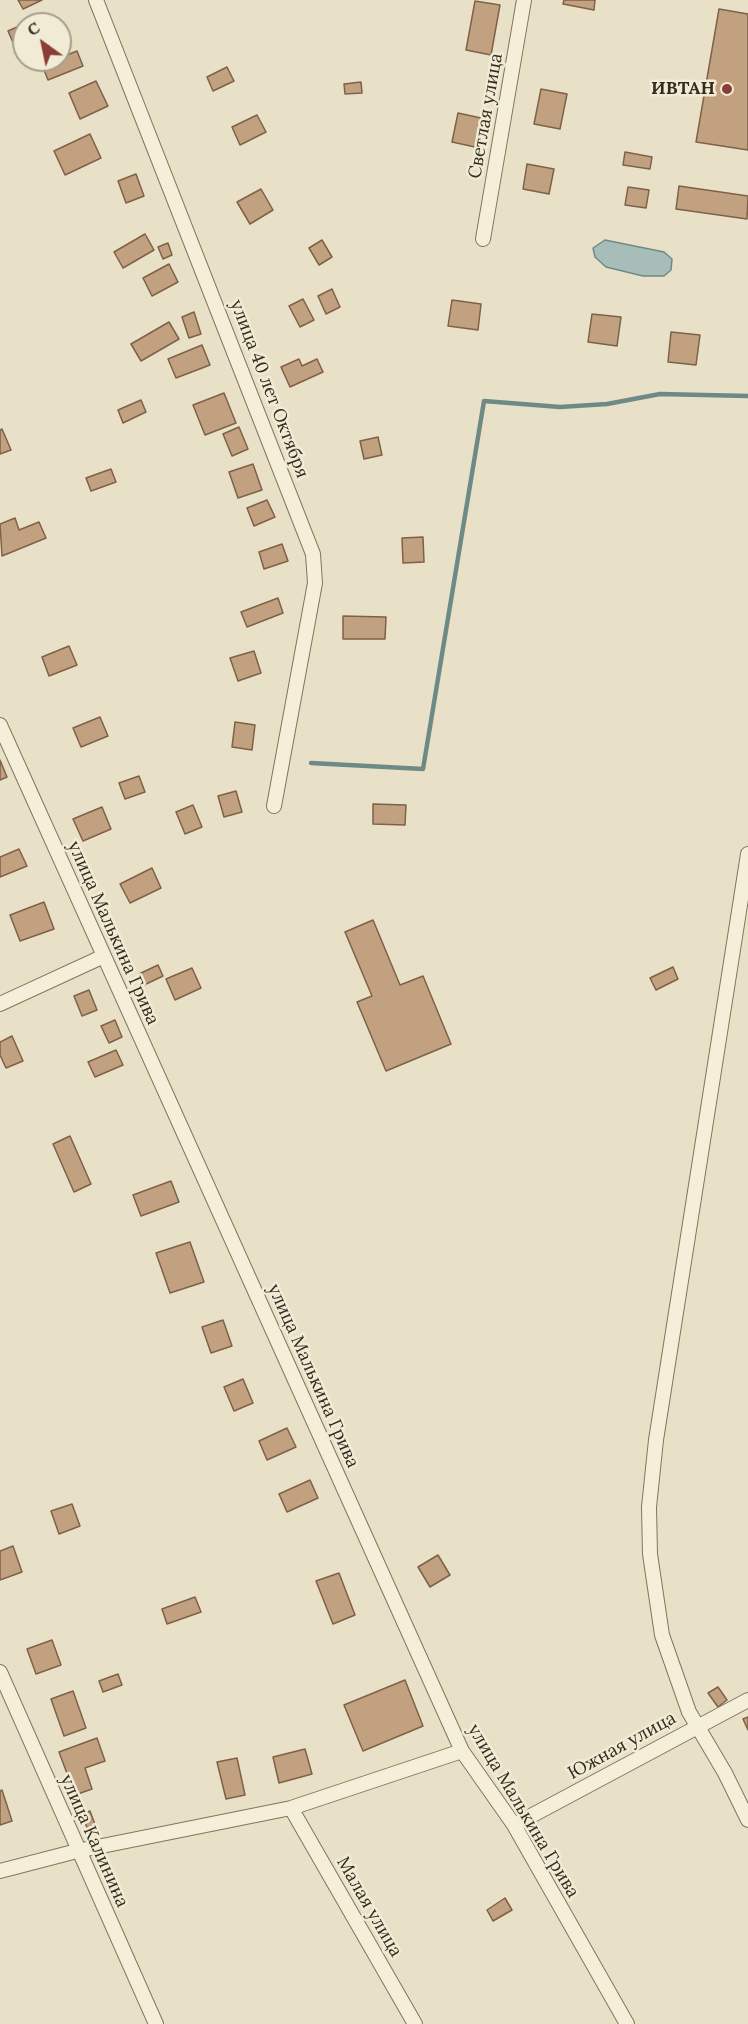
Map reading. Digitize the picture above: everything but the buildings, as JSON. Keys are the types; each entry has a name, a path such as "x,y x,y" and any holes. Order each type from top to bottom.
{"street":[{"name":"улица 40 лет Октября","path":"96,0 313,554 315,583 274,806"},
{"name":"Светлая улица","path":"483,239 524,0"},
{"name":"улица Малькина Грива","path":"0,724 462,1751 514,1825 627,2024"},
{"path":"748,854 656,1440 649,1507 650,1554 662,1635 696,1725 725,1773 748,1820"},
{"path":"0,1004 104,956"},
{"name":"улица Калинина","path":"0,1672 77,1851 156,2024"},
{"name":"Южная улица","path":"514,1825 696,1725 748,1700"},
{"path":"0,1871 77,1851 291,1808 462,1751"},
{"name":"Малая улица","path":"291,1808 416,2024"}],"water":[{"path":"605,240 664,252 672,259 671,270 664,276 643,276 606,267 595,257 593,248"}],"waterway":[{"path":"311,763 423,769 484,401 560,407 607,404 660,394 748,396"}],"place":[{"name":"ИВТАН","path":"727,89"}]}
